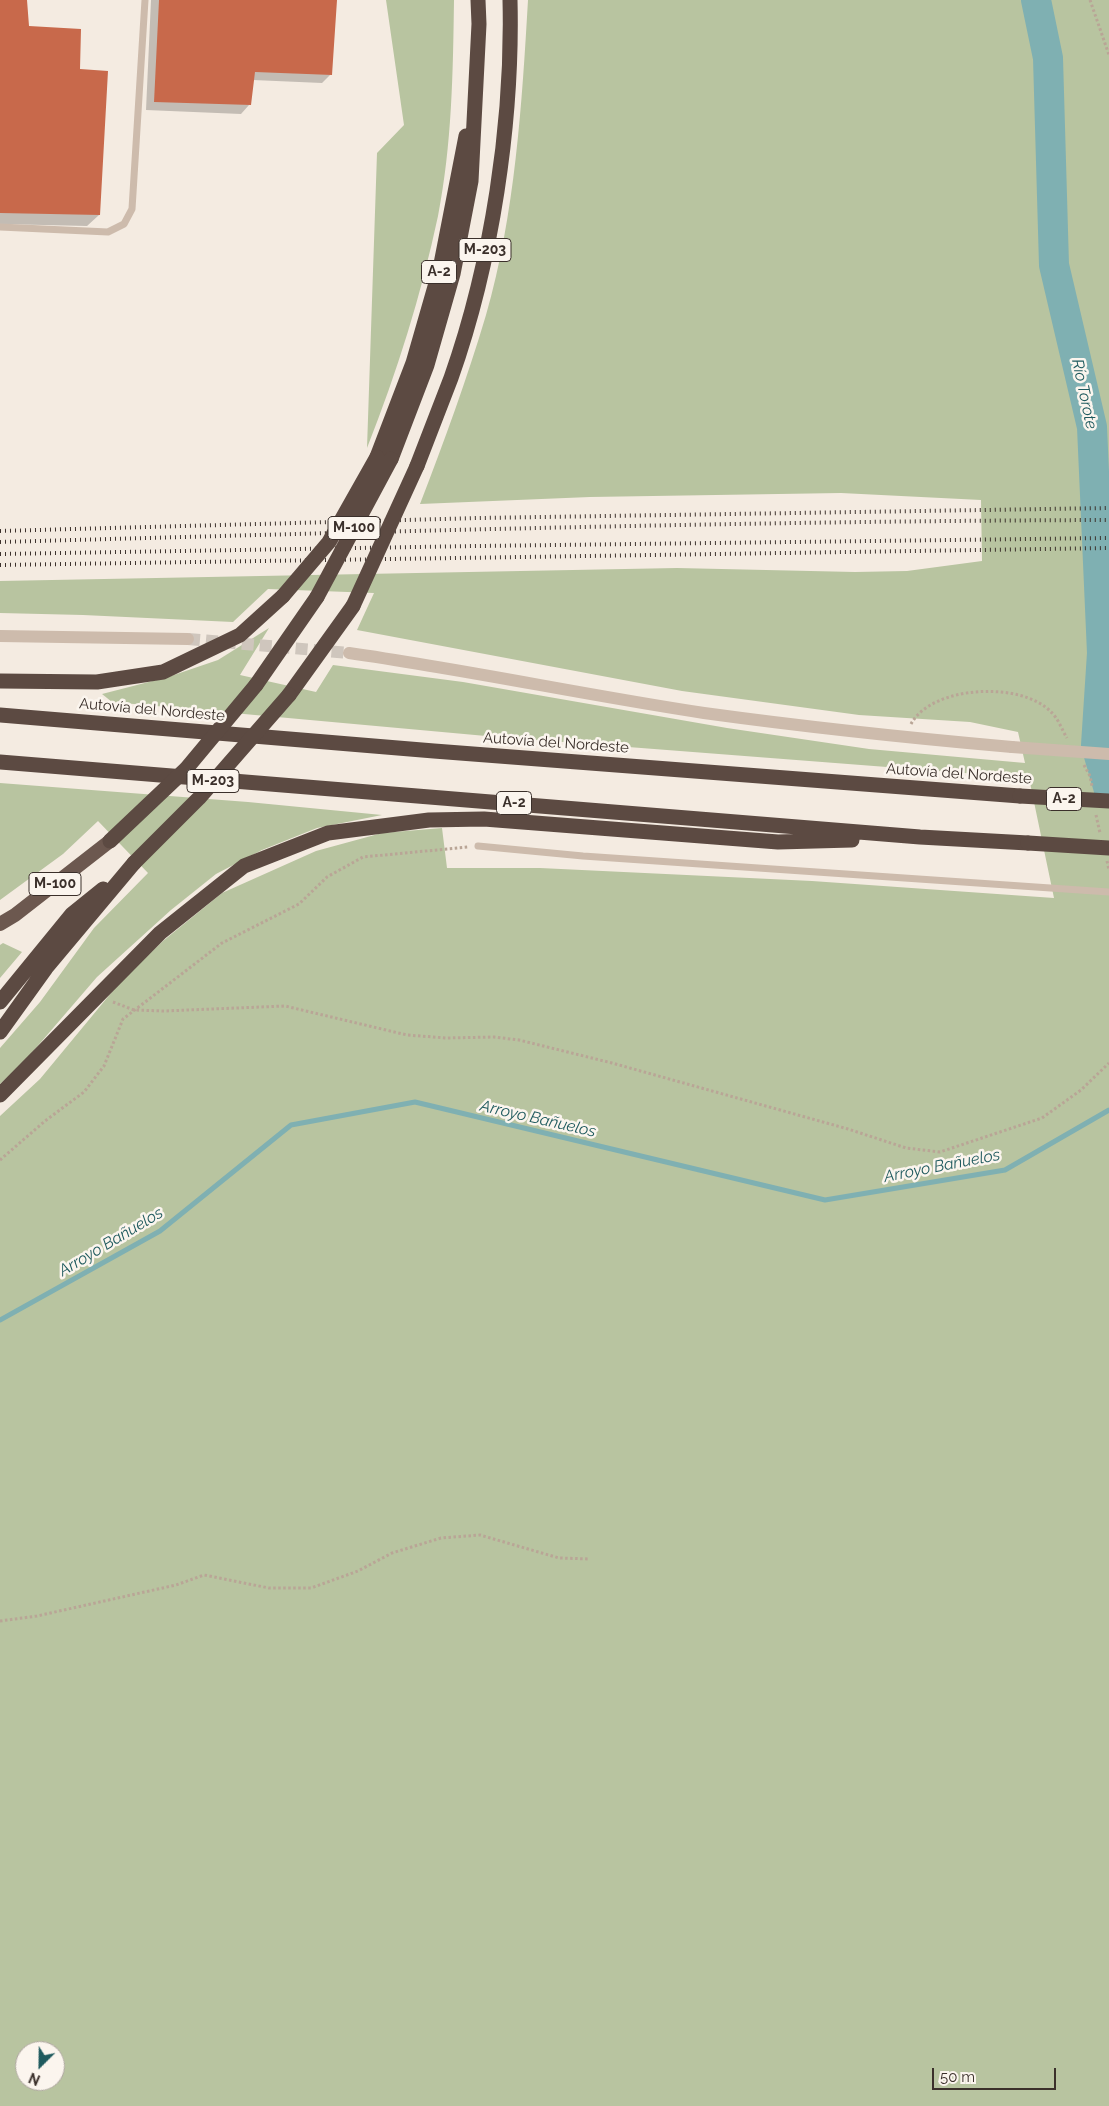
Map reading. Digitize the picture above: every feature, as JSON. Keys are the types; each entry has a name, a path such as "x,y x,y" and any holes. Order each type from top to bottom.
{"highway":[{"name":"M-203","path":"384,458 427,365 452,274 471,181 477,81 478,0"},
{"name":"M-203","path":"0,1032 46,968 134,863 198,798 289,695 353,606 417,466 451,377 478,288 499,174 507,105 511,25 510,0"},
{"path":"0,681 97,682 163,672 240,635 283,596 329,542 384,458"},
{"name":"M-100","path":"0,924 15,915 110,842 186,769 256,685 317,597 384,458"},
{"name":"Autovía del Nordeste","path":"0,715 454,753 1109,802"},
{"name":"A-2","path":"0,762 920,837 1109,848"},
{"name":"A-2","path":"0,1095 160,933 244,866 328,834 429,820 484,819 778,842 920,837"},
{"path":"0,1002 72,914 134,863"}],"street":[{"path":"0,636 188,638"},
{"path":"349,653 439,666 703,712 904,738 1012,748 1109,754"}],"lane":[{"path":"0,227 108,232 124,224 132,209 145,0"},
{"path":"478,846 583,856 1109,892"}],"path":[{"path":"1090,0 1109,55"},
{"path":"0,1160 45,1121 84,1092 104,1066 123,1019 222,943 299,904 328,877 363,857 478,846"},
{"path":"97,996 134,1010 164,1011 285,1006 407,1035 446,1038 494,1036 518,1040 612,1063 848,1129 906,1148 940,1152 1042,1118 1081,1090 1109,1064"},
{"path":"0,1621 37,1616 176,1585 204,1575 270,1588 311,1588 358,1571 392,1553 441,1538 480,1536 559,1558 590,1560"}],"green space":[{"path":"386,0 454,0 452,81 449,135 438,216 407,334 367,448 377,153 404,125"},
{"path":"528,0 1109,0 1109,2106 0,2106 0,1116 40,1079 121,981 163,941 222,893 316,851 382,833 442,828 447,868 540,868 812,881 1054,898 1029,778 486,736 112,702 102,694 168,677 218,660 269,628 240,675 316,692 333,665 463,682 727,728 869,749 1025,763 1018,732 970,722 859,715 682,691 357,630 374,593 268,589 233,622 0,613 0,581 677,568 855,572 907,571 982,561 981,500 841,493 590,497 420,504 471,363 496,277 510,199 520,119"},
{"path":"0,783 248,802 382,815 317,828 262,850 216,874 171,910 97,977 23,1063 0,1084 0,1048 40,1002 94,928 148,873 98,821 63,854 0,900"},
{"path":"3,943 22,952 0,978 0,945"}],"building":[{"path":"0,0 27,0 29,26 81,29 80,69 108,71 100,215 0,213"},
{"path":"159,0 337,0 332,75 255,72 251,105 154,102"}],"waterway":[{"name":"Río Torote","path":"1036,0 1048,58 1054,265 1092,427 1102,653 1096,745 1109,790"},
{"name":"Arroyo Bañuelos","path":"0,1320 160,1231 291,1125 415,1102 825,1200 1005,1170 1109,1110"}],"tunnel":[{"path":"188,639 349,653"}],"railway":[{"path":"0,531 479,518 1109,508"},
{"path":"0,542 693,525 1109,520"},
{"path":"0,554 1109,538"},
{"path":"0,565 1109,548"}]}
